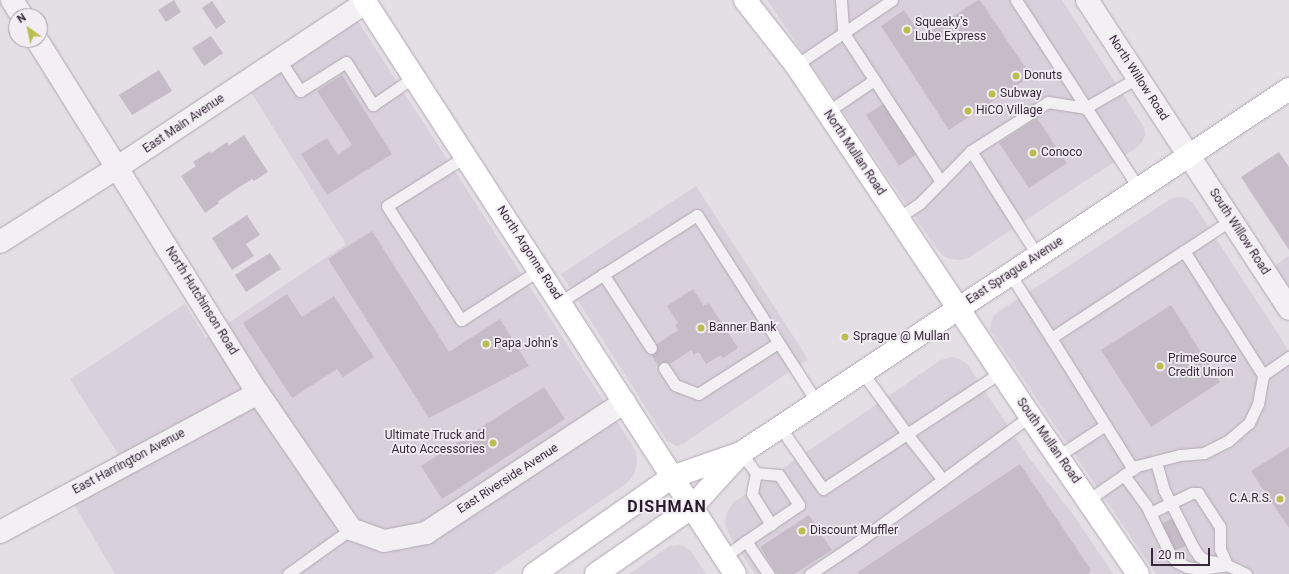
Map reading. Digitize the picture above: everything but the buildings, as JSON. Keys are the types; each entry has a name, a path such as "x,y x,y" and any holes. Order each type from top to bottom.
{"main road":[{"name":"North Mullan Road","path":"745,0 796,65 958,309"},
{"name":"North Argonne Road","path":"365,1 626,402 691,508 729,565"},
{"name":"East Sprague Avenue","path":"596,574 691,508 741,453 1289,90"},
{"name":"South Mullan Road","path":"958,309 1138,574"},
{"name":"East Sprague Avenue","path":"534,574 672,477 741,453"}],"street":[{"name":"North Willow Road","path":"1087,0 1189,156"},
{"name":"East Main Avenue","path":"0,242 118,167 280,60 365,1"},
{"name":"North Hutchinson Road","path":"42,48 118,167 258,393 351,529"},
{"name":"South Willow Road","path":"1189,156 1289,309"},
{"name":"East Harrington Avenue","path":"0,532 258,393"},
{"name":"East Riverside Avenue","path":"351,529 384,541 426,533 626,402"}],"lane":[{"path":"841,0 843,32 941,182"},
{"path":"796,65 892,0"},
{"path":"1016,0 1139,190"},
{"path":"280,60 300,91 346,62 373,104 414,77"},
{"path":"898,218 920,203 971,151 1048,102 1085,108 1137,78"},
{"path":"827,112 874,80"},
{"path":"971,151 1038,256"},
{"path":"466,156 387,206 460,320 539,270"},
{"path":"560,302 697,215 817,403"},
{"path":"1051,338 1231,220"},
{"path":"1088,500 1128,472 1180,455 1204,453 1228,441 1249,423 1258,404 1262,375 1184,251"},
{"path":"603,274 651,348"},
{"path":"1010,274 1051,338 1104,426 1170,554 1177,562 1187,567 1200,569 1227,565"},
{"path":"664,368 675,385 698,394 778,343"},
{"path":"1262,375 1289,357"},
{"path":"862,372 943,480"},
{"path":"780,427 823,490 1001,372"},
{"path":"810,574 855,544 1030,416"},
{"path":"1058,456 1104,426"},
{"path":"741,453 756,473 752,494 771,524"},
{"path":"1156,462 1164,490 1199,556 1206,560 1227,565 1246,574"},
{"path":"729,565 746,541 799,506 779,475 756,473"},
{"path":"1150,513 1192,493 1198,493 1220,527 1220,550 1227,565"},
{"path":"288,574 351,529"},
{"path":"746,541 768,574"}],"shaded area":[{"path":"767,0 1062,0 1144,127 1145,135 1142,142 1136,148 968,258 960,260 950,259 942,255 936,248"},
{"path":"346,3 636,451 637,463 634,474 627,483 493,574 115,574 64,487 118,454 70,379 185,304 206,338 346,244 239,73"},
{"path":"696,186 808,359 683,444 677,446 667,441 561,274"},
{"path":"1178,197 1187,198 1193,203 1289,351 1289,574 1156,574 990,330 993,316 1001,310 1171,199"},
{"path":"1289,256 1289,299 1270,269"},
{"path":"951,357 960,359 967,364 1029,458 1072,513 1113,574 755,574 731,538 725,524 727,512 734,502 941,360"},
{"path":"682,545 691,551 706,574 629,574 670,546"}],"place":[{"name":"Squeaky's Lube Express","path":"907,30"},
{"name":"Donuts","path":"1016,76"},
{"name":"Subway","path":"992,94"},
{"name":"HiCO Village","path":"968,111"},
{"name":"Conoco","path":"1033,153"},
{"name":"Banner Bank","path":"701,328"},
{"name":"Sprague @ Mullan","path":"845,337"},
{"name":"Papa John's","path":"486,344"},
{"name":"PrimeSource Credit Union","path":"1160,366"},
{"name":"Ultimate Truck and Auto Accessories","path":"493,443"},
{"name":"C.A.R.S.","path":"1280,499"},
{"name":"Discount Muffler","path":"802,531"}],"district":[{"name":"DISHMAN","path":"667,507"}]}
